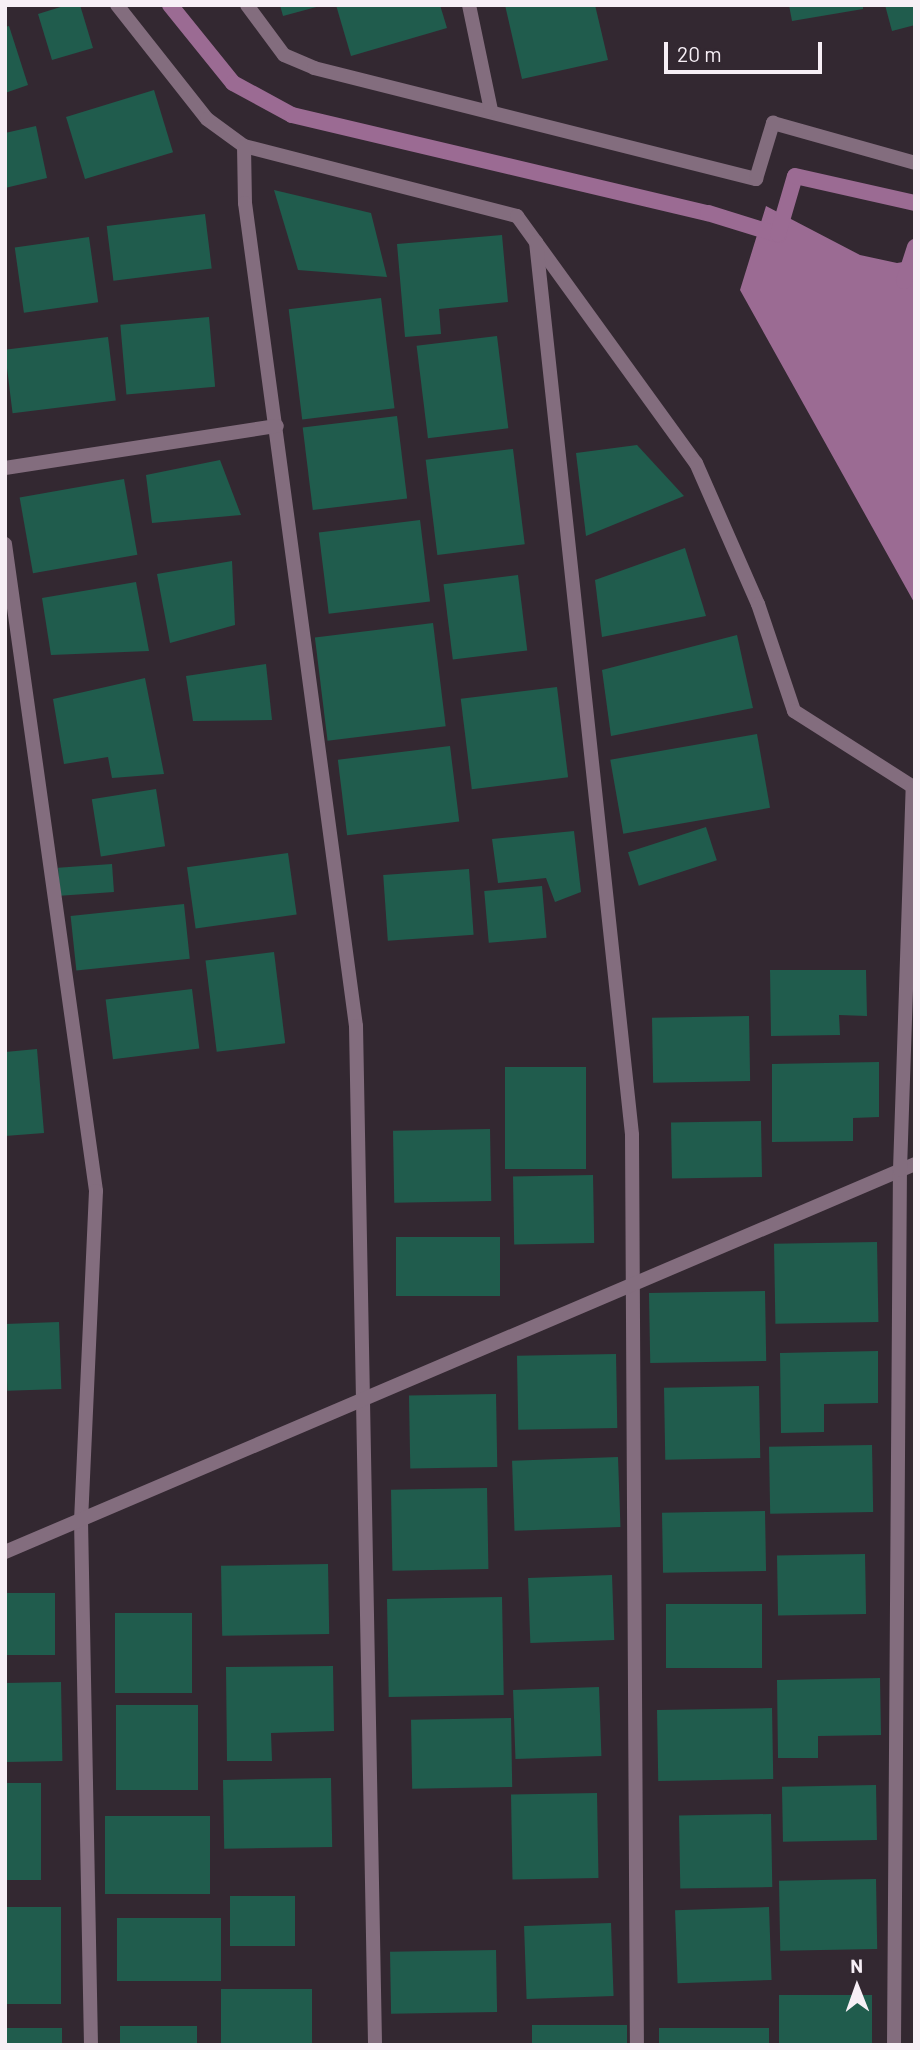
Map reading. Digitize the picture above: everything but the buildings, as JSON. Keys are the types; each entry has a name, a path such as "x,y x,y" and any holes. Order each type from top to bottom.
{"street":[{"path":"117,5 206,119 244,146 517,216 696,463 758,604 794,710 914,787 900,1170 894,2045"},
{"path":"247,5 284,55 304,64 756,179 773,123 915,163"},
{"path":"469,5 491,110"},
{"path":"244,146 245,203 356,1026 367,1398 375,2045"},
{"path":"536,242 632,1135 630,1285 637,2045"},
{"path":"5,468 277,426"},
{"path":"5,544 96,1191 81,1520 91,2045"},
{"path":"5,1552 915,1164"}],"shaded area":[{"path":"766,206 860,255 897,263 915,260 915,604 740,290"}],"waterway":[{"path":"170,5 233,83 292,115 708,213 779,235"},
{"path":"778,234 795,176 915,203"},
{"path":"904,281 915,247"}]}
